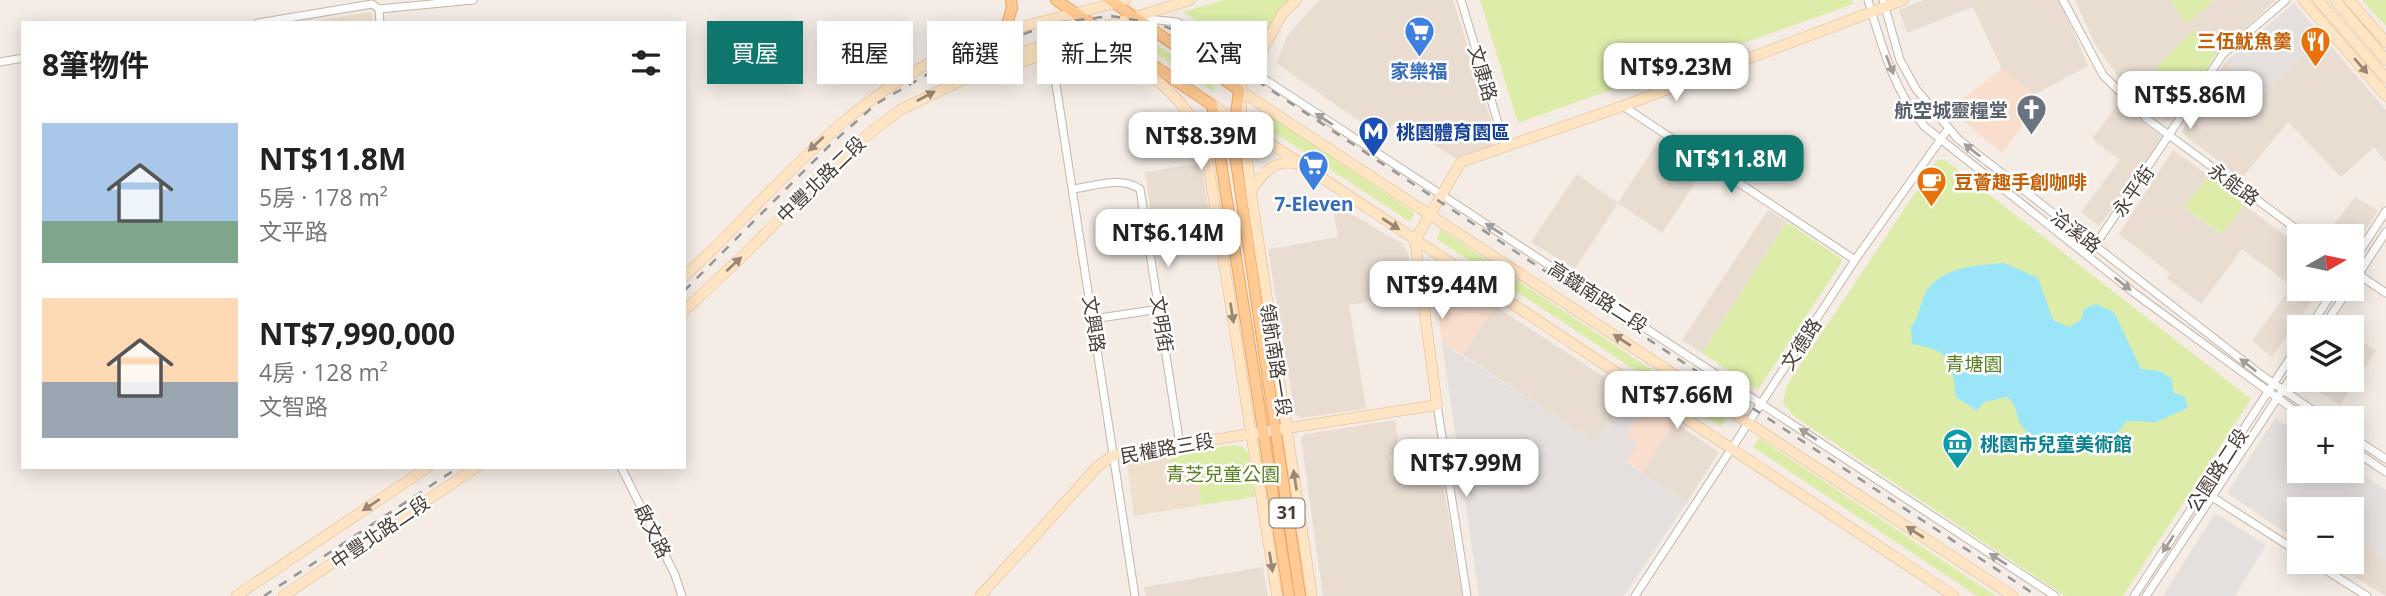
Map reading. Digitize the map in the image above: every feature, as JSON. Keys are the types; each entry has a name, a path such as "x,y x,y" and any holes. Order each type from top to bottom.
{"main road":[{"path":"1008,21 1012,8 1011,0"},
{"path":"1046,0 1075,12"},
{"path":"1056,0 1086,21"},
{"name":"高鐵南路二段","path":"1117,1 1133,18 1239,90"},
{"path":"1157,69 1212,105"},
{"name":"領航南路一段","path":"1239,90 1240,124 1233,141 1263,432 1300,596"},
{"name":"31","path":"1212,105 1219,149"},
{"name":"領航南路一段","path":"1219,149 1289,596"}],"street":[{"path":"268,21 353,4 372,4 379,9 473,0"},
{"name":"中豐北路二段","path":"1123,21 1190,0"},
{"path":"1267,42 1282,14 1296,0"},
{"name":"文康路","path":"1461,0 1505,146"},
{"name":"洽溪路","path":"1868,0 1896,80 1913,113 1938,139 2287,406"},
{"path":"1467,596 1415,240 1461,162 1623,106 1872,12 1884,4 1903,0"},
{"name":"永能路","path":"2063,0 2103,75 2147,119 2290,224"},
{"name":"永平街","path":"2088,256 2223,54 2286,0"},
{"path":"2303,0 2386,96"},
{"path":"2318,0 2386,78"},
{"path":"2335,0 2386,60"},
{"path":"2349,0 2386,42"},
{"name":"中豐北路二段","path":"1023,25 1117,1"},
{"name":"洽溪路","path":"1884,4 1900,60 1916,89 1948,129 2095,246 2273,383 2307,406"},
{"path":"379,9 380,21"},
{"name":"高鐵南路二段","path":"1133,18 1171,21"},
{"name":"中豐北路二段","path":"686,309 748,251 839,157 900,110 1000,61 1037,49"},
{"path":"0,62 21,58"},
{"name":"中豐北路二段","path":"686,275 832,130 927,64"},
{"path":"1157,81 1176,96 1191,114 1204,138 1214,197"},
{"name":"高鐵南路二段","path":"1267,81 2055,596"},
{"name":"文興路","path":"1056,84 1135,596"},
{"path":"1239,90 1242,84"},
{"name":"高鐵南路二段","path":"1239,90 2013,596"},
{"path":"1212,105 1954,596"},
{"path":"1623,106 1855,260"},
{"name":"領航南路一段","path":"1240,124 1312,596"},
{"name":"文德路","path":"1635,596 1855,260 1938,139 1948,129"},
{"name":"31","path":"1214,197 1219,149"},
{"path":"1251,192 1269,168 1292,162 1302,165"},
{"name":"文明街","path":"1073,189 1115,182 1130,182 1140,189 1181,445"},
{"name":"領航南路一段","path":"1214,197 1263,432 1276,596"},
{"path":"2364,245 2386,211"},
{"path":"2364,260 2386,232"},
{"path":"1424,304 1435,286 1445,281 1472,278"},
{"path":"2364,278 2386,293"},
{"path":"1093,320 1160,309"},
{"name":"公園路二段","path":"2134,596 2287,362"},
{"name":"公園路二段","path":"2146,596 2287,383"},
{"name":"民權路三段","path":"980,596 1098,466 1114,455 1437,405"},
{"path":"2364,445 2386,459"},
{"path":"2364,457 2386,471"},
{"name":"中豐北路二段","path":"236,596 425,469"},
{"name":"中豐北路二段","path":"283,596 474,469"},
{"name":"啟文路","path":"622,469 675,575 682,596"},
{"path":"2203,491 2287,545"},
{"path":"2332,574 2367,596"}],"shaded area":[{"path":"1319,0 1453,0 1496,136 1491,146 1458,160 1396,121 1382,137 1276,63 1287,36"},
{"path":"1923,0 2060,0 2088,66 2034,95 2002,69 1973,7 1907,33 1899,10"},
{"path":"2075,0 2170,0 2187,23 2214,0 2276,0 2216,55 2193,30 2156,68 2188,96 2169,121 2130,93 2095,44"},
{"path":"2294,3 2323,37 2263,94 2225,62"},
{"path":"372,12 372,21 315,21"},
{"path":"2323,37 2386,110 2386,162 2374,147 2341,177 2288,122 2241,179 2181,132 2225,62 2263,94"},
{"path":"2002,69 2041,100 2002,153 1949,109"},
{"path":"2118,104 2165,138 2099,226 2081,212 2120,160 2092,139"},
{"path":"1660,138 1705,168 1662,233 1618,203"},
{"path":"2173,150 2209,176 2185,208 2221,234 2244,205 2287,237 2287,282 2242,249 2201,304 2167,278 2170,273 2119,234"},
{"path":"1201,163 1209,213 1152,222 1145,172"},
{"path":"1577,174 1618,203 1575,269 1531,242"},
{"path":"2355,197 2378,211 2364,232 2364,224 2334,224"},
{"path":"1332,203 1403,244 1408,253 1415,293 1349,305 1366,409 1301,418 1295,414 1268,249 1338,237"},
{"path":"1768,210 1787,222 1702,353 1682,340"},
{"path":"1447,287 1458,287 1495,306 1463,355 1442,343 1437,302 1439,294"},
{"path":"2287,293 2287,301 2312,301 2302,315 2287,315 2287,336 2272,357 2252,341"},
{"path":"1495,306 1629,393 1597,443 1463,355"},
{"path":"2364,342 2376,351 2364,369"},
{"path":"1442,343 1596,442 1629,393 1647,404 1626,435 1638,444 1626,462 1687,502 1624,596 1479,596"},
{"path":"2320,392 2349,392 2340,405"},
{"path":"1629,393 1674,422 1642,472 1597,443"},
{"path":"2275,418 2287,426 2287,483 2364,483 2364,476 2386,490 2386,560 2364,545 2364,497 2287,497 2287,516 2279,528 2227,493"},
{"path":"1395,420 1400,453 1389,455 1392,477 1441,470 1462,596 1323,596 1301,438 1306,434"},
{"path":"1674,422 1719,452 1687,502 1642,472"},
{"path":"1169,455 1172,476 1196,472 1201,505 1134,516 1127,463"},
{"path":"2215,513 2266,545 2235,596 2163,596"},
{"path":"2287,516 2287,533 2279,528"},
{"path":"2364,545 2386,560 2386,596 2350,574 2364,574"},
{"path":"1263,567 1268,596 1146,596 1144,587"}],"green space":[{"path":"1224,0 1291,0 1267,32 1267,21 1198,21 1183,12"},
{"path":"1480,0 1852,0 1853,4 1518,123"},
{"path":"2170,0 2214,0 2187,24"},
{"path":"2362,0 2386,0 2386,26"},
{"path":"2193,30 2216,55 2188,96 2156,68"},
{"path":"1157,45 1171,55 1171,63 1157,54"},
{"path":"1202,84 1212,84 1214,92"},
{"path":"1260,109 1415,213 1410,222 1255,120"},
{"name":"青塘園","path":"1937,160 1945,160 2251,399 2123,596 2065,596 1795,417 1783,404 1787,385"},
{"path":"2209,176 2244,205 2222,234 2184,207"},
{"path":"1787,222 1843,260 1758,390 1702,353"},
{"path":"1440,229 1726,419 1721,427 1437,239"},
{"path":"1759,438 1996,596 1977,596 1753,447"},
{"name":"青芝兒童公園","path":"1232,445 1242,446 1248,453 1255,497 1201,505 1196,472 1172,476 1169,455"}],"water":[{"path":"2004,263 2038,278 2053,320 2069,327 2081,320 2084,309 2096,304 2114,312 2141,369 2160,371 2172,379 2173,392 2185,397 2188,408 2156,422 2127,421 2115,435 2089,451 2077,446 2073,438 2050,439 2029,433 2023,428 2014,405 2007,397 1984,402 1977,411 1956,397 1953,374 1947,359 1935,350 1912,344 1911,327 1927,290 1938,279 1955,270"}],"railway":[{"path":"686,289 830,145 876,104 952,60 1054,23 1111,16 1154,23 1175,30 1236,67 2037,596"},
{"path":"264,596 456,469"}],"place":[{"name":"家樂福","path":"1419,59"},
{"name":"三伍魷魚羹","path":"2315,68"},
{"name":"航空城靈糧堂","path":"2031,137"},
{"name":"桃園體育園區","path":"1373,159"},
{"name":"7-Eleven","path":"1314,192"},
{"name":"豆薈趣手創咖啡","path":"1931,209"},
{"name":"桃園市兒童美術館","path":"1957,471"}]}
